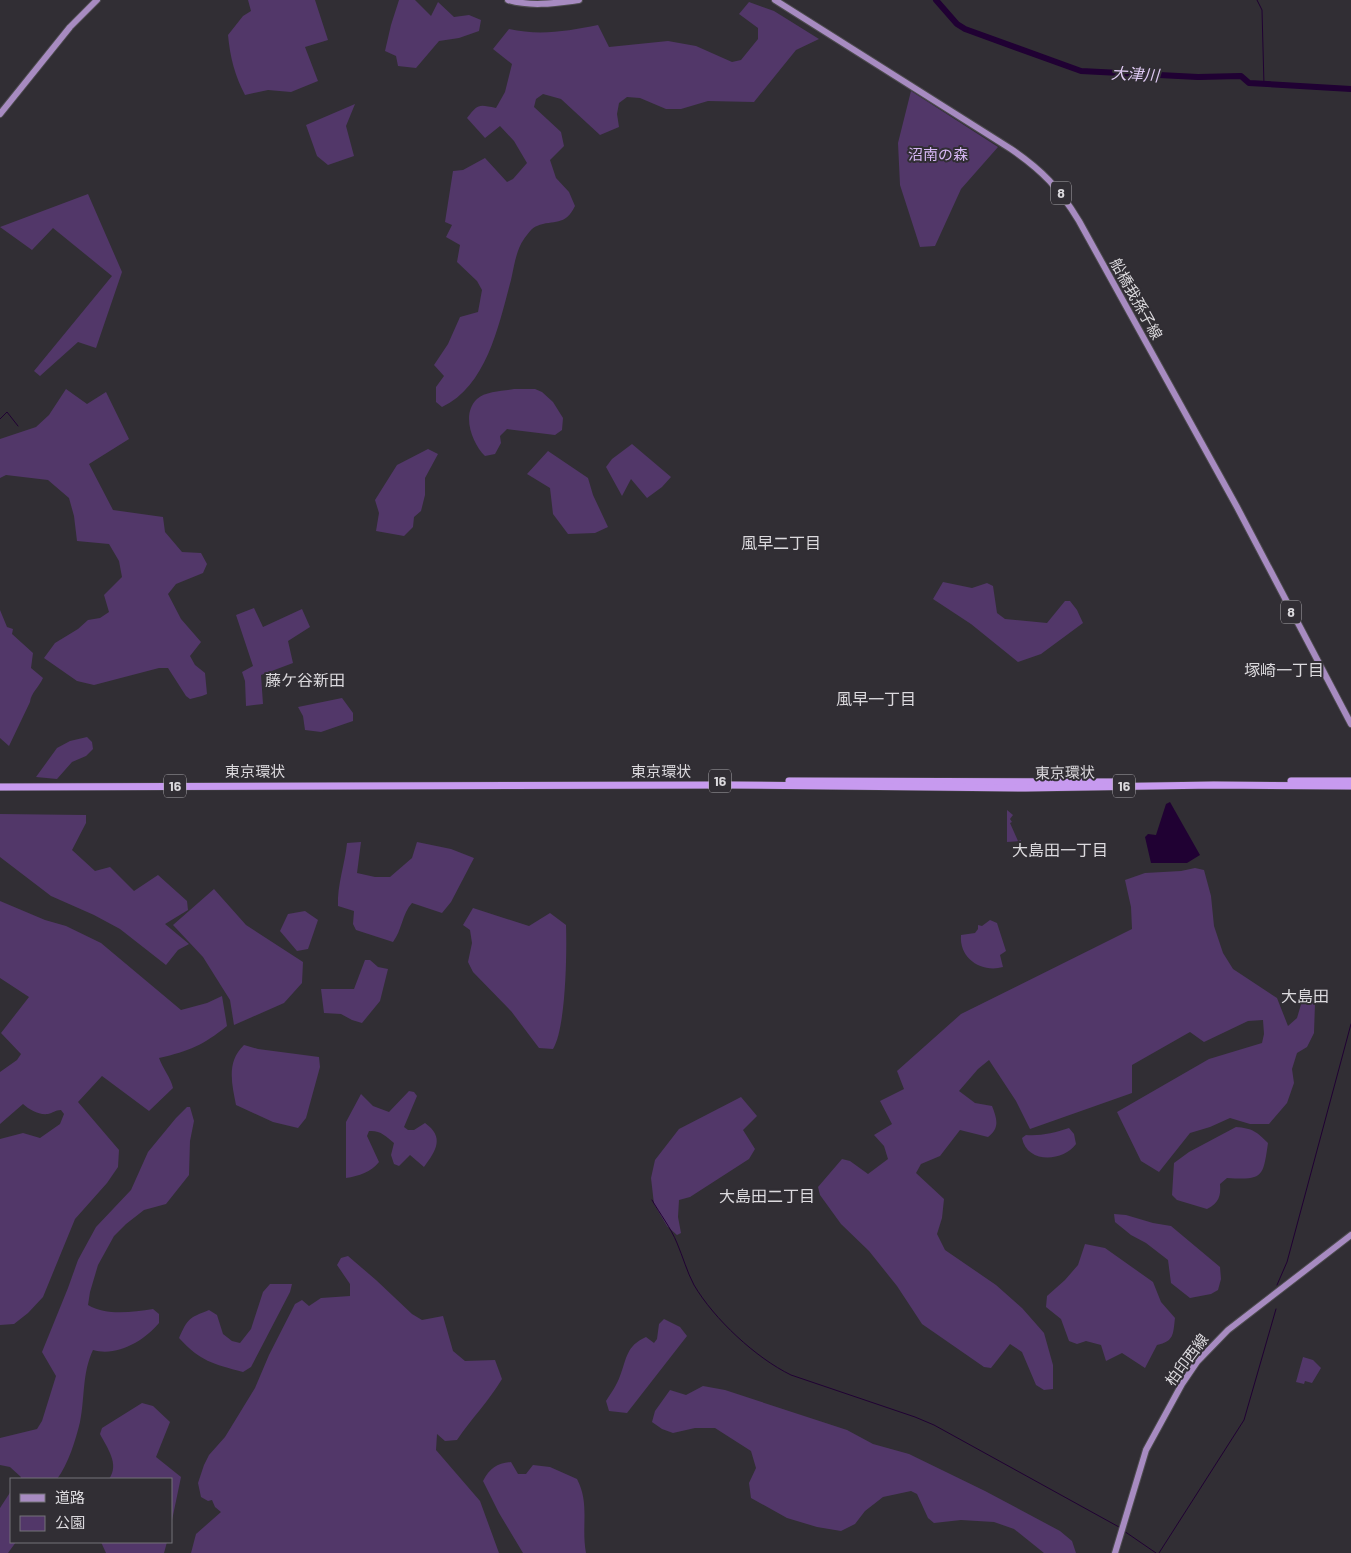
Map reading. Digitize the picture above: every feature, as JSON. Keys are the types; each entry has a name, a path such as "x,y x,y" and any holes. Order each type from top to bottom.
{"highway":[{"name":"東京環状","path":"0,787 28,784 849,780 1026,782 1351,781"},
{"name":"東京環状","path":"0,782 28,784 1032,788 1214,785 1351,786"}],"main road":[{"path":"0,114 70,27 97,0"},
{"path":"508,0 541,4 579,0"},
{"name":"船橋我孫子線","path":"775,0 1011,149 1032,163 1056,186 1079,221 1237,507 1351,724"},
{"name":"柏印西線","path":"1115,1553 1146,1450 1182,1384 1197,1362 1228,1330 1351,1235"}],"green space":[{"path":"248,0 315,0 328,40 305,47 318,81 291,92 268,90 245,95 238,81 228,35 243,16 251,11"},
{"path":"399,0 415,0 431,16 438,2 454,17 469,15 481,20 479,31 459,38 439,41 416,68 398,66 396,56 385,51"},
{"path":"749,2 774,11 819,39 796,50 754,102 708,101 681,109 666,109 640,98 627,97 619,103 617,114 619,127 600,135 561,99 543,94 536,99 534,107 561,132 564,146 550,160 556,178 569,192 575,206 571,213 563,220 535,227 521,243 496,334 489,352 470,384 457,397 442,407 436,402 436,387 444,376 434,365 448,344 460,317 478,312 482,290 477,281 457,262 460,245 446,237 452,225 445,222 453,171 463,170 485,158 507,182 513,179 527,163 514,141 500,126 485,138 467,118 479,106 496,108 505,92 512,64 493,49 509,29 543,32 565,31 598,25 609,47 668,41 696,46 732,62 741,60 758,39 758,28 739,14"},
{"name":"沼南の森","path":"911,91 998,147 961,189 935,246 920,247 900,185 898,143"},
{"path":"355,104 346,126 354,156 328,165 317,156 306,125"},
{"path":"88,194 122,272 96,348 78,342 40,376 34,371 112,276 53,228 32,250 0,227"},
{"path":"66,389 87,404 106,392 129,439 89,464 113,510 163,517 165,532 182,552 201,553 207,564 203,573 176,584 168,594 181,619 201,642 190,656 195,665 205,673 207,694 190,699 186,696 168,668 159,668 94,685 77,681 44,658 55,643 78,629 88,620 100,618 109,612 104,595 122,577 119,561 109,544 77,541 74,516 69,498 48,480 6,475 0,478 0,439 36,427 49,415"},
{"path":"514,389 535,389 542,392 553,402 563,418 562,430 555,435 507,429 500,436 501,443 495,454 485,456 476,444 470,428 469,420 472,405 480,396 485,394"},
{"path":"632,444 671,477 662,487 647,498 631,479 622,496 606,467 612,459"},
{"path":"428,449 438,454 425,478 425,495 421,511 414,517 413,527 404,536 376,531 379,513 375,500 397,465"},
{"path":"548,451 588,478 593,495 608,527 595,533 568,534 553,514 550,488 527,474"},
{"path":"943,582 972,588 987,583 993,586 997,613 1005,619 1047,623 1065,601 1070,601 1083,623 1041,654 1018,662 971,624 933,599"},
{"path":"254,608 263,627 302,609 310,627 288,641 293,663 261,675 263,704 246,706 245,681 242,672 253,666 236,615"},
{"path":"0,610 7,627 13,629 12,634 33,653 31,668 43,678 32,696 9,746 0,738"},
{"path":"342,698 353,713 353,721 321,732 305,730 303,716 298,707"},
{"path":"87,737 92,742 93,749 86,756 72,762 57,779 36,777 57,748 70,741"},
{"path":"1007,810 1013,815 1010,819 1012,822 1010,823 1018,841 1021,841 1007,842"},
{"path":"0,814 86,815 86,823 72,850 95,871 110,867 134,891 158,875 187,901 188,910 165,924 189,944 178,950 166,965 120,929 51,896 0,857"},
{"path":"361,842 357,873 375,877 390,877 412,858 417,842 451,849 474,858 451,902 442,913 412,903 393,942 356,930 353,924 354,911 338,906 347,843"},
{"path":"1195,868 1204,870 1211,896 1214,926 1223,953 1233,969 1277,998 1288,1026 1297,1018 1302,1001 1315,1003 1314,1033 1307,1047 1297,1053 1292,1069 1294,1083 1287,1103 1269,1124 1250,1124 1230,1118 1190,1133 1159,1172 1141,1161 1117,1112 1209,1059 1262,1043 1264,1034 1263,1020 1248,1021 1204,1042 1190,1032 1132,1065 1132,1093 1030,1129 1016,1101 989,1060 978,1069 959,1091 975,1103 992,1106 996,1127 992,1134 988,1137 960,1130 940,1156 921,1164 916,1173 944,1199 942,1218 937,1234 945,1250 996,1285 1022,1308 1044,1333 1053,1365 1053,1389 1044,1390 1036,1385 1022,1352 1010,1344 991,1368 984,1367 922,1324 897,1286 869,1251 841,1224 820,1195 818,1187 842,1159 850,1161 868,1174 888,1159 884,1146 874,1135 892,1124 880,1101 904,1089 897,1071 961,1014 1132,929 1131,907 1125,880 1145,873 1181,871"},
{"path":"214,889 246,925 303,962 302,983 284,1003 234,1025 230,1000 203,957 173,925"},
{"path":"0,901 45,920 66,926 101,943 181,1010 207,1003 222,996 227,1026 196,1046 159,1058 173,1088 149,1111 102,1076 78,1102 119,1150 118,1167 107,1183 75,1219 43,1297 14,1324 0,1325 0,1139 23,1133 40,1138 60,1124 64,1114 61,1110 57,1110 48,1114 41,1114 23,1104 0,1124 0,1072 17,1060 21,1054 1,1033 29,997 0,978"},
{"path":"473,908 529,926 550,913 566,925 566,971 563,1008 561,1025 553,1049 539,1048 511,1011 473,972 468,962 472,943 470,930 463,925"},
{"path":"305,911 318,920 308,949 297,951 280,931 288,914"},
{"path":"990,920 997,923 1006,951 1000,955 1003,967 987,968 980,966 968,957 961,944 961,935 975,933 978,925 982,926"},
{"path":"365,960 370,960 378,967 388,969 380,1001 362,1023 341,1014 324,1013 321,989 354,989"},
{"path":"244,1045 258,1049 319,1057 320,1067 306,1118 298,1128 273,1122 236,1105 232,1081 233,1066 238,1052"},
{"path":"409,1091 414,1092 417,1096 404,1127 408,1130 414,1130 425,1123 431,1128 437,1139 435,1150 424,1167 410,1155 399,1166 394,1164 391,1155 394,1143 380,1133 369,1131 367,1136 379,1162 364,1173 346,1178 346,1122 361,1094 373,1106 389,1112"},
{"path":"741,1097 757,1116 743,1130 755,1149 749,1159 690,1197 679,1200 678,1217 681,1233 677,1235 667,1226 654,1204 651,1178 655,1160 679,1129"},
{"path":"187,1107 190,1107 194,1121 190,1141 189,1175 166,1204 144,1210 114,1236 98,1265 88,1305 111,1312 153,1309 159,1314 159,1323 146,1336 129,1346 102,1352 93,1350 87,1368 82,1413 65,1467 58,1478 20,1478 10,1467 0,1465 0,1438 37,1429 42,1421 56,1376 42,1352 78,1260 96,1227 131,1190 148,1152"},
{"path":"1236,1127 1254,1131 1268,1143 1265,1164 1259,1174 1248,1178 1227,1178 1220,1184 1217,1202 1207,1209 1177,1200 1172,1195 1174,1163 1189,1152"},
{"path":"1069,1128 1074,1134 1076,1144 1070,1150 1055,1157 1046,1158 1031,1152 1025,1146 1022,1138 1026,1135 1048,1134"},
{"path":"1114,1214 1171,1226 1220,1267 1221,1279 1218,1290 1211,1294 1190,1298 1171,1283 1168,1260 1115,1222"},
{"path":"1085,1244 1105,1248 1153,1282 1161,1302 1175,1318 1172,1336 1167,1341 1157,1345 1145,1368 1122,1353 1106,1361 1101,1345 1086,1341 1077,1344 1069,1341 1061,1319 1046,1307 1047,1296 1078,1265"},
{"path":"348,1256 412,1314 422,1320 443,1316 453,1351 465,1361 495,1360 502,1379 497,1387 457,1440 445,1441 437,1434 436,1450 480,1501 499,1553 191,1553 196,1534 221,1512 215,1507 212,1500 208,1501 201,1497 198,1483 209,1455 225,1437 255,1388 269,1355 295,1304 302,1300 309,1306 321,1298 350,1296 350,1284 337,1265 341,1258"},
{"path":"270,1284 292,1284 290,1292 251,1367 243,1372 208,1361 194,1352 179,1338 190,1320 209,1310 217,1315 223,1334 232,1341 240,1343 251,1329 263,1292"},
{"path":"664,1319 680,1327 687,1336 627,1413 609,1411 606,1401 617,1383 631,1349 634,1344 646,1337 654,1343 657,1339 659,1324"},
{"path":"1303,1357 1313,1360 1321,1368 1312,1383 1305,1381 1304,1384 1296,1382"},
{"path":"703,1386 725,1390 847,1430 873,1444 909,1454 985,1491 1060,1531 1072,1541 1076,1553 1044,1553 1014,1529 994,1522 961,1520 934,1523 928,1518 917,1494 911,1491 883,1497 865,1511 855,1524 841,1531 817,1527 787,1518 751,1498 749,1483 756,1468 751,1451 715,1428 695,1428 673,1433 662,1429 652,1422 655,1411 670,1390 686,1395"},
{"path":"142,1403 153,1406 170,1422 156,1457 181,1477 172,1520 172,1478 110,1478 113,1462 100,1434 102,1428"},
{"path":"511,1462 518,1474 526,1474 533,1465 550,1467 577,1479 583,1497 586,1553 523,1553 499,1513 483,1481 494,1467"},
{"path":"10,1493 10,1543 15,1543 8,1553 0,1553 0,1508"},
{"path":"101,1543 167,1543 164,1553 106,1553"}],"shaded area":[{"path":"1170,802 1200,855 1187,863 1151,863 1145,837 1148,834 1156,835 1166,804"}],"waterway":[{"name":"大津川","path":"936,0 957,24 965,29 1081,71 1198,77 1241,76 1249,83 1351,89"},
{"path":"1257,0 1262,10 1264,85"},
{"path":"0,419 7,412 18,426"},
{"path":"1277,1285 1287,1262 1351,1024"},
{"path":"652,1200 675,1237 694,1285 702,1298 724,1324 764,1359 791,1375 934,1425 1119,1527"},
{"path":"1159,1553 1244,1420 1276,1309"},
{"path":"1124,1531 1156,1553"}],"district":[{"name":"風早二丁目","path":"781,543"},
{"name":"塚崎一丁目","path":"1284,670"},
{"name":"藤ケ谷新田","path":"305,680"},
{"name":"風早一丁目","path":"876,699"},
{"name":"大島田一丁目","path":"1060,850"},
{"name":"大島田","path":"1305,996"},
{"name":"大島田二丁目","path":"767,1196"}]}
